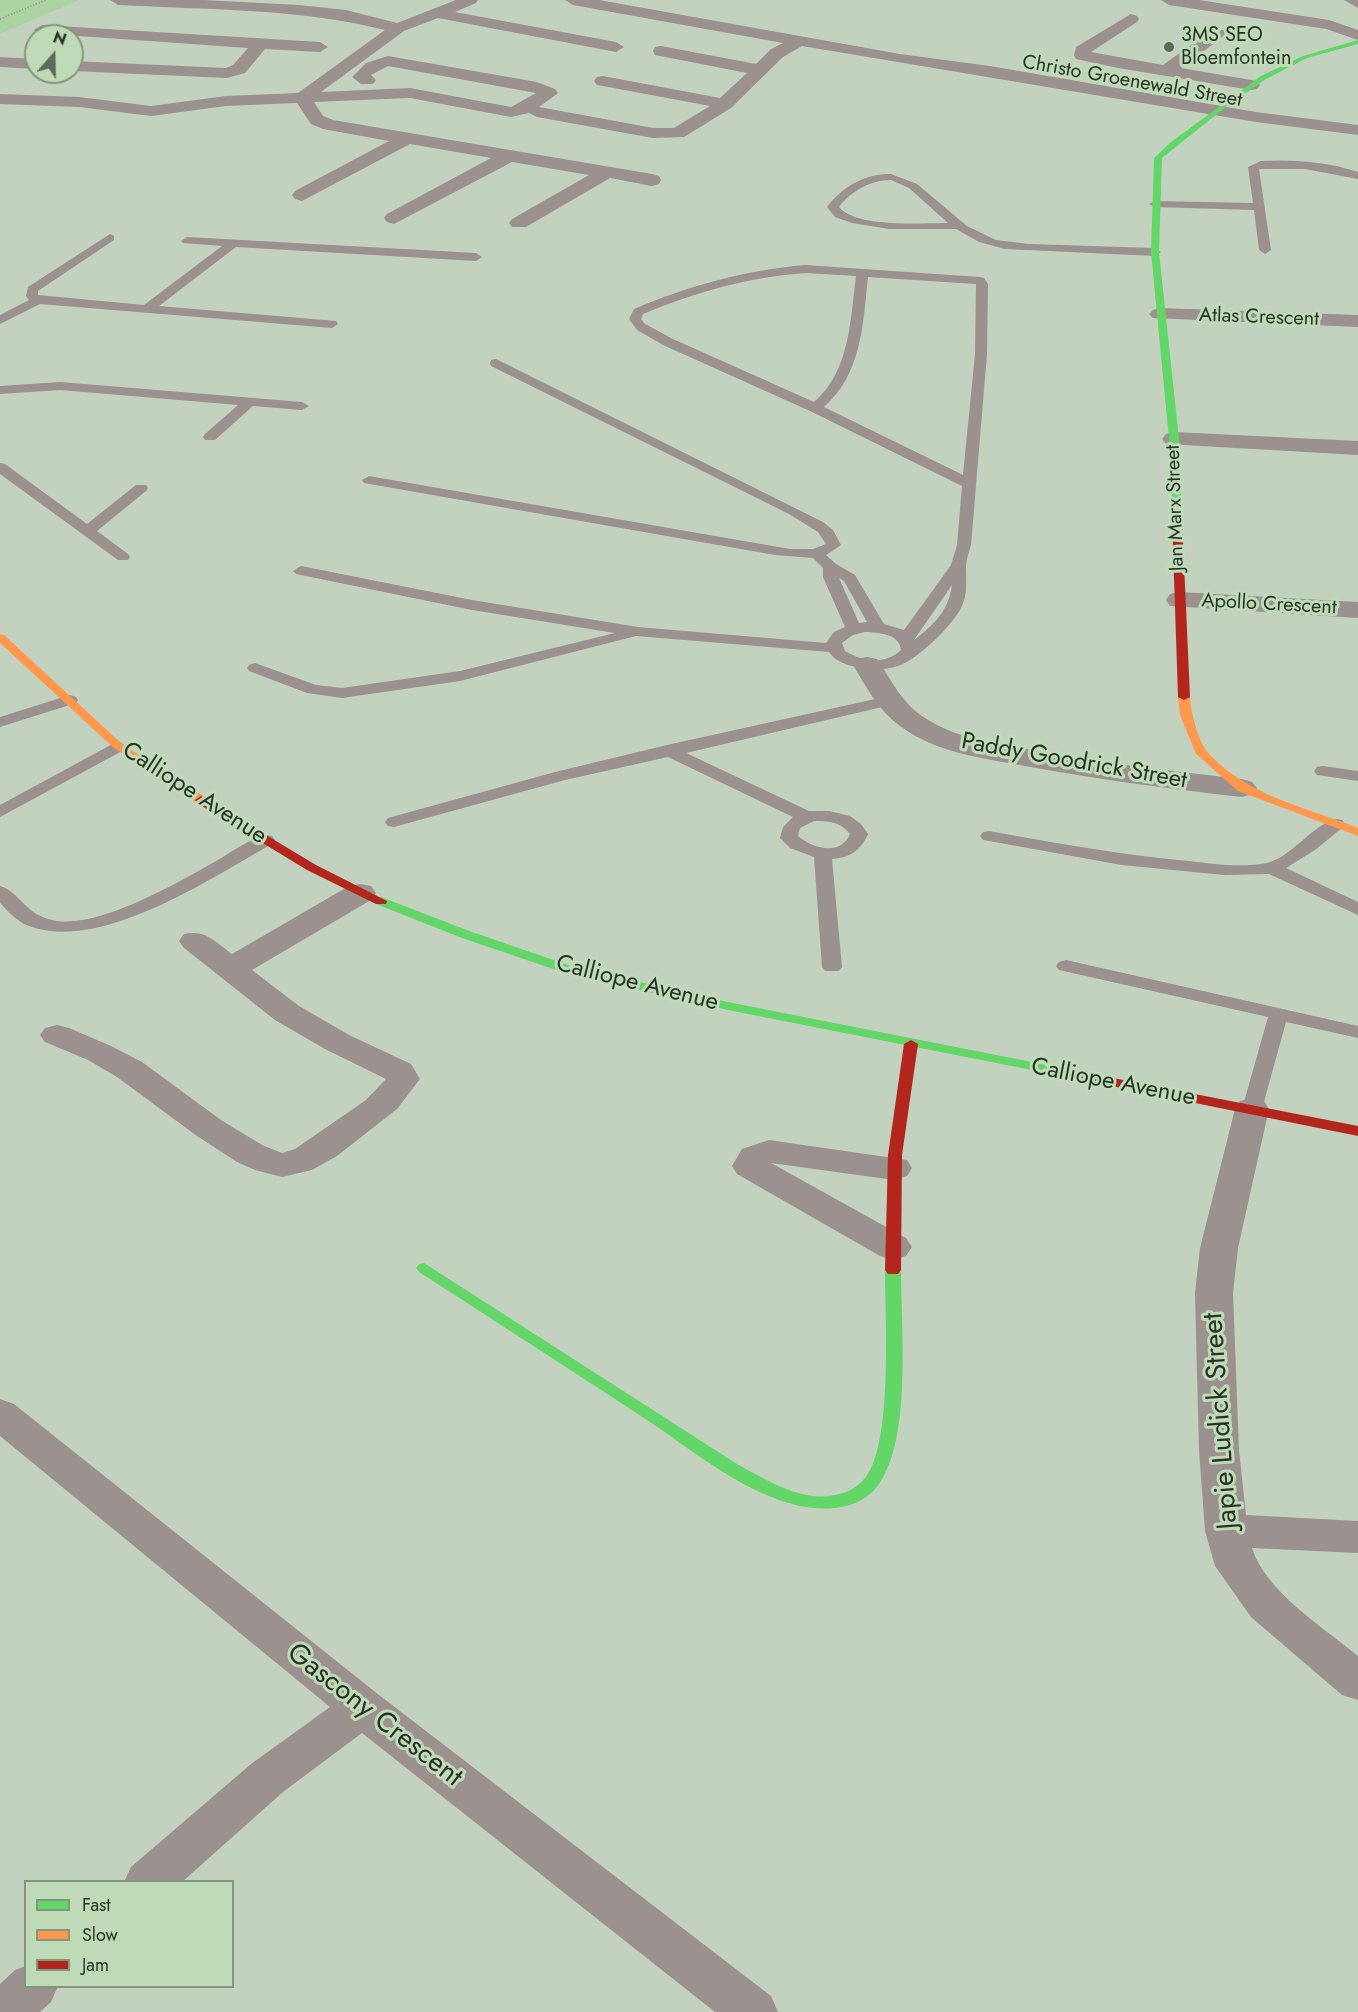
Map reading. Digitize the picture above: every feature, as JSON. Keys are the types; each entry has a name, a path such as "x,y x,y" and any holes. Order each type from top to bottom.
{"street":[{"path":"118,0 251,6 346,15 398,28"},
{"path":"302,98 398,28 470,0"},
{"name":"Christo Groenewald Street","path":"573,0 900,59 981,77 1358,137"},
{"path":"1169,0 1329,25 1358,36"},
{"path":"1352,0 1358,3"},
{"path":"346,15 361,10 369,4"},
{"path":"659,16 686,4"},
{"path":"437,13 616,47"},
{"path":"1131,19 1082,51 1082,55 1251,85"},
{"path":"84,32 320,47"},
{"path":"1166,71 1218,33"},
{"path":"537,112 653,133 682,132 725,104 777,53 799,41"},
{"name":"Jan Marx Street","path":"1358,42 1304,57 1251,85 1175,140 1158,158 1155,204 1155,252 1160,314 1174,439 1182,679 1186,715 1202,754 1242,788 1358,832"},
{"path":"84,67 226,73 239,69 261,43"},
{"path":"661,51 760,70"},
{"path":"246,61 268,62"},
{"path":"0,99 110,105 151,111 226,101 410,93 511,112 525,108 549,93 542,88 393,61 379,62 363,73 361,77 367,80"},
{"path":"0,62 24,63"},
{"path":"322,65 344,66"},
{"path":"603,81 725,104"},
{"path":"302,98 317,120 358,132 408,138 652,180"},
{"path":"0,112 24,100"},
{"name":"Christo Groenewald Street","path":"1211,114 1358,130"},
{"path":"302,195 408,138"},
{"path":"394,218 511,155"},
{"path":"519,223 608,172"},
{"name":"Atlas Crescent","path":"1160,314 1358,321"},
{"path":"1174,439 1358,448"},
{"name":"Apollo Crescent","path":"1179,600 1358,610"},
{"name":"Calliope Avenue","path":"0,637 118,747 266,840 360,893 467,935 570,970 911,1044 1358,1131"},
{"name":"Paddy Goodrick Street","path":"867,664 889,701 911,722 944,739 982,749 1084,768 1242,788"},
{"path":"230,969 360,893"},
{"path":"57,1035 116,1061 246,1151 274,1164 297,1163 311,1156 374,1111 396,1092 403,1079 399,1072 337,1042 287,1013 195,941"},
{"path":"424,1268 724,1462 803,1501 823,1504 845,1500 866,1488 885,1460 892,1395 894,1168 911,1044"},
{"name":"Japie Ludick Street","path":"1252,1109 1219,1248 1214,1293 1219,1450 1226,1531 1236,1566 1266,1605 1358,1682"},
{"path":"893,1247 750,1166 752,1158 759,1152 769,1151 894,1168"},
{"name":"Gascony Crescent","path":"0,1414 363,1708 753,2012"},
{"path":"1226,1531 1312,1533 1358,1537"},
{"path":"149,1880 267,1778 363,1708"},
{"path":"5,2012 31,1988"}],"lane":[{"path":"1265,250 1253,167 1261,164 1339,171 1358,176"},
{"path":"957,226 858,221 840,216 834,212 833,207 843,196 869,180 892,177 909,184 923,194 957,226 971,235 998,244 1155,252"},
{"path":"1155,204 1259,207"},
{"path":"110,238 32,291 32,296 38,300 332,324"},
{"path":"187,241 476,257"},
{"path":"147,309 233,244"},
{"path":"908,645 931,636 950,615 960,591 958,565 964,545 981,354 982,284 980,281 805,269 769,272 737,278 650,305 638,312 635,319 641,327 668,342 815,408 968,483"},
{"path":"815,408 835,392 850,355 862,273"},
{"path":"0,320 38,300"},
{"path":"369,480 799,554 828,550 834,545 831,536 820,526 496,363"},
{"path":"0,390 60,386 302,406"},
{"path":"210,437 249,402"},
{"path":"0,467 123,557"},
{"path":"86,532 141,488"},
{"path":"816,553 831,567 850,578 878,628"},
{"path":"831,567 831,577 854,629"},
{"path":"301,572 461,603 638,632 834,648 845,659 867,664 889,663 905,656 908,645"},
{"path":"834,648 837,637 854,629 878,628 889,630 908,645"},
{"path":"255,668 313,690 342,693 460,676 638,632"},
{"path":"0,722 70,700"},
{"path":"394,822 561,776 667,750 889,701"},
{"path":"0,812 118,747"},
{"path":"667,750 807,818"},
{"path":"1323,771 1358,776"},
{"path":"830,816 840,818 856,828 859,834 853,846 845,850 823,854 801,849 789,838 789,832 792,826 807,818 830,816"},
{"path":"1272,868 1309,846 1336,824"},
{"path":"989,836 1173,867 1224,870 1272,868 1358,909"},
{"path":"0,892 19,911 35,922 70,927 114,918 149,903 266,840"},
{"path":"823,854 832,967"},
{"path":"1066,966 1358,1032"},
{"path":"1252,1109 1278,1015"}],"path":[{"path":"0,19 46,0"}],"green space":[{"path":"0,0 79,0 0,34"}],"traffic: fast":[{"path":"1177,518 1174,439 1155,252 1158,158 1225,104 1263,77 1305,57 1358,42"},
{"path":"381,901 467,935 570,970 728,1006 1057,1071"},
{"path":"424,1268 752,1480 793,1498 821,1503 854,1496 873,1480 882,1463 888,1439 893,1380 893,1270"}],"traffic: slow":[{"path":"0,637 118,746 201,800"},
{"path":"1184,697 1186,715 1202,754 1242,788 1358,832"}],"traffic: jam":[{"path":"1177,518 1184,697"},
{"path":"201,800 312,868 381,901"},
{"path":"893,1270 895,1155 911,1044"},
{"path":"1057,1071 1358,1131"}],"place":[{"name":"3MS SEO Bloemfontein","path":"1169,47"}]}
